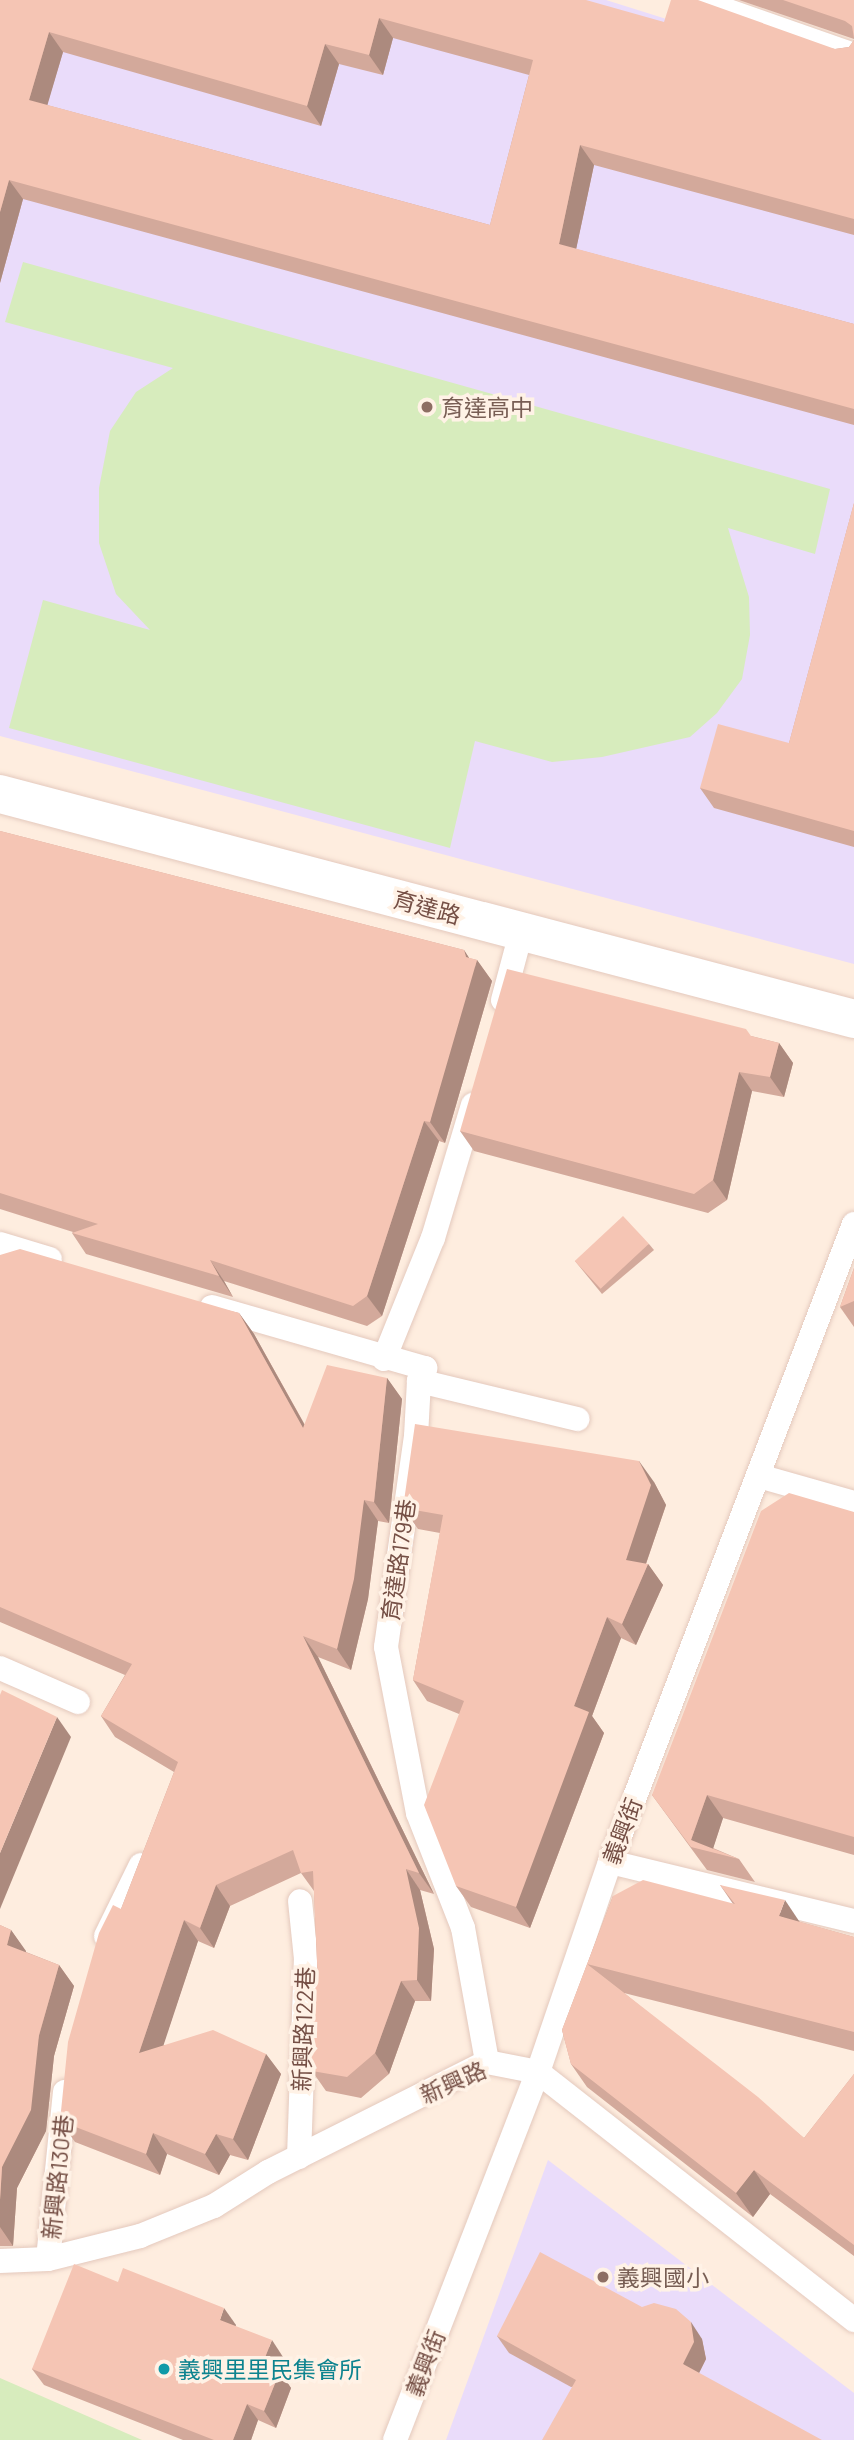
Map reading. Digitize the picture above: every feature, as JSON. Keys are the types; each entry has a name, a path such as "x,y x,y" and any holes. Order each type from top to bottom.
{"street":[{"name":"育達路","path":"0,794 854,1019"}],"lane":[{"path":"697,0 854,55"},
{"path":"496,1029 521,933"},
{"path":"384,1359 433,1238 480,1080"},
{"name":"義興街","path":"395,2440 538,2072 610,1862 854,1224"},
{"path":"0,1244 79,1268"},
{"path":"186,1299 384,1359 425,1368 419,1381 577,1419"},
{"name":"育達路179巷","path":"419,1381 416,1436 386,1647 418,1813 463,1928 487,2062"},
{"path":"759,1476 854,1503"},
{"path":"0,1668 78,1702"},
{"path":"97,1961 145,1857"},
{"path":"610,1862 854,1921"},
{"name":"新興路122巷","path":"299,2157 306,1959 300,1901"},
{"name":"新興路","path":"0,2261 48,2259 140,2236 214,2206 299,2157 487,2062 538,2072 854,2320"},
{"name":"新興路130巷","path":"48,2259 67,2073"}],"shaded area":[{"name":"育達高中","path":"0,0 606,0 854,78 854,964 0,736"},
{"name":"義興國小","path":"548,2160 854,2393 854,2440 446,2440"}],"green space":[{"path":"23,262 830,489 815,554 728,528 749,597 750,635 742,679 717,713 690,737 602,757 552,762 475,741 450,848 9,728 43,600 150,630 116,594 99,543 99,488 110,431 136,392 173,368 5,322"},
{"path":"0,2378 142,2440 0,2440"}],"building":[{"path":"0,0 586,0 664,22 671,0 698,0 835,49 849,47 854,40 854,219 580,145 559,244 854,324 854,409 9,180 0,212","holes":["379,18 533,60 490,225 29,100 49,32 307,106 325,44 369,55"]},
{"path":"783,0 854,0 854,38 852,26 845,21"},
{"path":"854,503 854,831 700,788 718,724 789,743"},
{"path":"0,831 464,950 466,957 477,960 430,1122 424,1121 367,1296 353,1306 210,1260 219,1276 72,1233 98,1224 0,1193"},
{"path":"507,969 746,1029 751,1036 779,1043 770,1077 739,1072 713,1180 694,1194 460,1131"},
{"path":"623,1216 649,1244 601,1289 575,1261"},
{"path":"20,1249 239,1313 303,1428 327,1365 387,1378 374,1502 364,1500 354,1579 337,1649 303,1636 419,1873 406,1869 419,1928 417,1980 401,1981 375,2053 347,2077 312,2071 308,1998 318,1984 313,1871 301,1873 293,1850 216,1885 200,1928 184,1920 139,2053 213,2030 266,2054 233,2139 216,2134 205,2154 153,2133 146,2154 60,2121 68,2042 99,1933 113,1905 121,1909 178,1762 101,1716 132,1664 0,1607 0,1255"},
{"path":"854,1268 854,1301 840,1307"},
{"path":"415,1424 639,1461 651,1485 626,1560 648,1564 622,1624 607,1617 574,1706 589,1712 516,1907 456,1886 424,1805 464,1701 413,1680 443,1515 403,1508"},
{"path":"789,1493 854,1512 854,1837 707,1795 691,1840 739,1859 691,1847 652,1795 761,1511"},
{"path":"2,1690 57,1717 0,1853 0,1695"},
{"path":"643,1880 735,1904 720,1885 785,1900 779,1916 854,1937 854,2032 587,1964 613,1896"},
{"path":"0,1925 11,1930 7,1945 59,1965 39,2035 31,2110 2,2167 0,2200"},
{"path":"587,1964 758,2097 804,2138 854,2074 854,2245 754,2170 736,2193 571,2064 562,2030"},
{"path":"540,2252 642,2307 654,2303 676,2309 691,2322 694,2342 683,2364 822,2440 542,2440 576,2380 497,2336"},
{"name":"義興里里民集會所","path":"74,2264 118,2282 123,2268 224,2308 220,2320 272,2340 262,2365 280,2371 264,2411 247,2404 233,2440 214,2440 32,2369"}],"place":[{"name":"育達高中","path":"427,407"},
{"name":"義興國小","path":"603,2277"},
{"name":"義興里里民集會所","path":"164,2369"}]}
